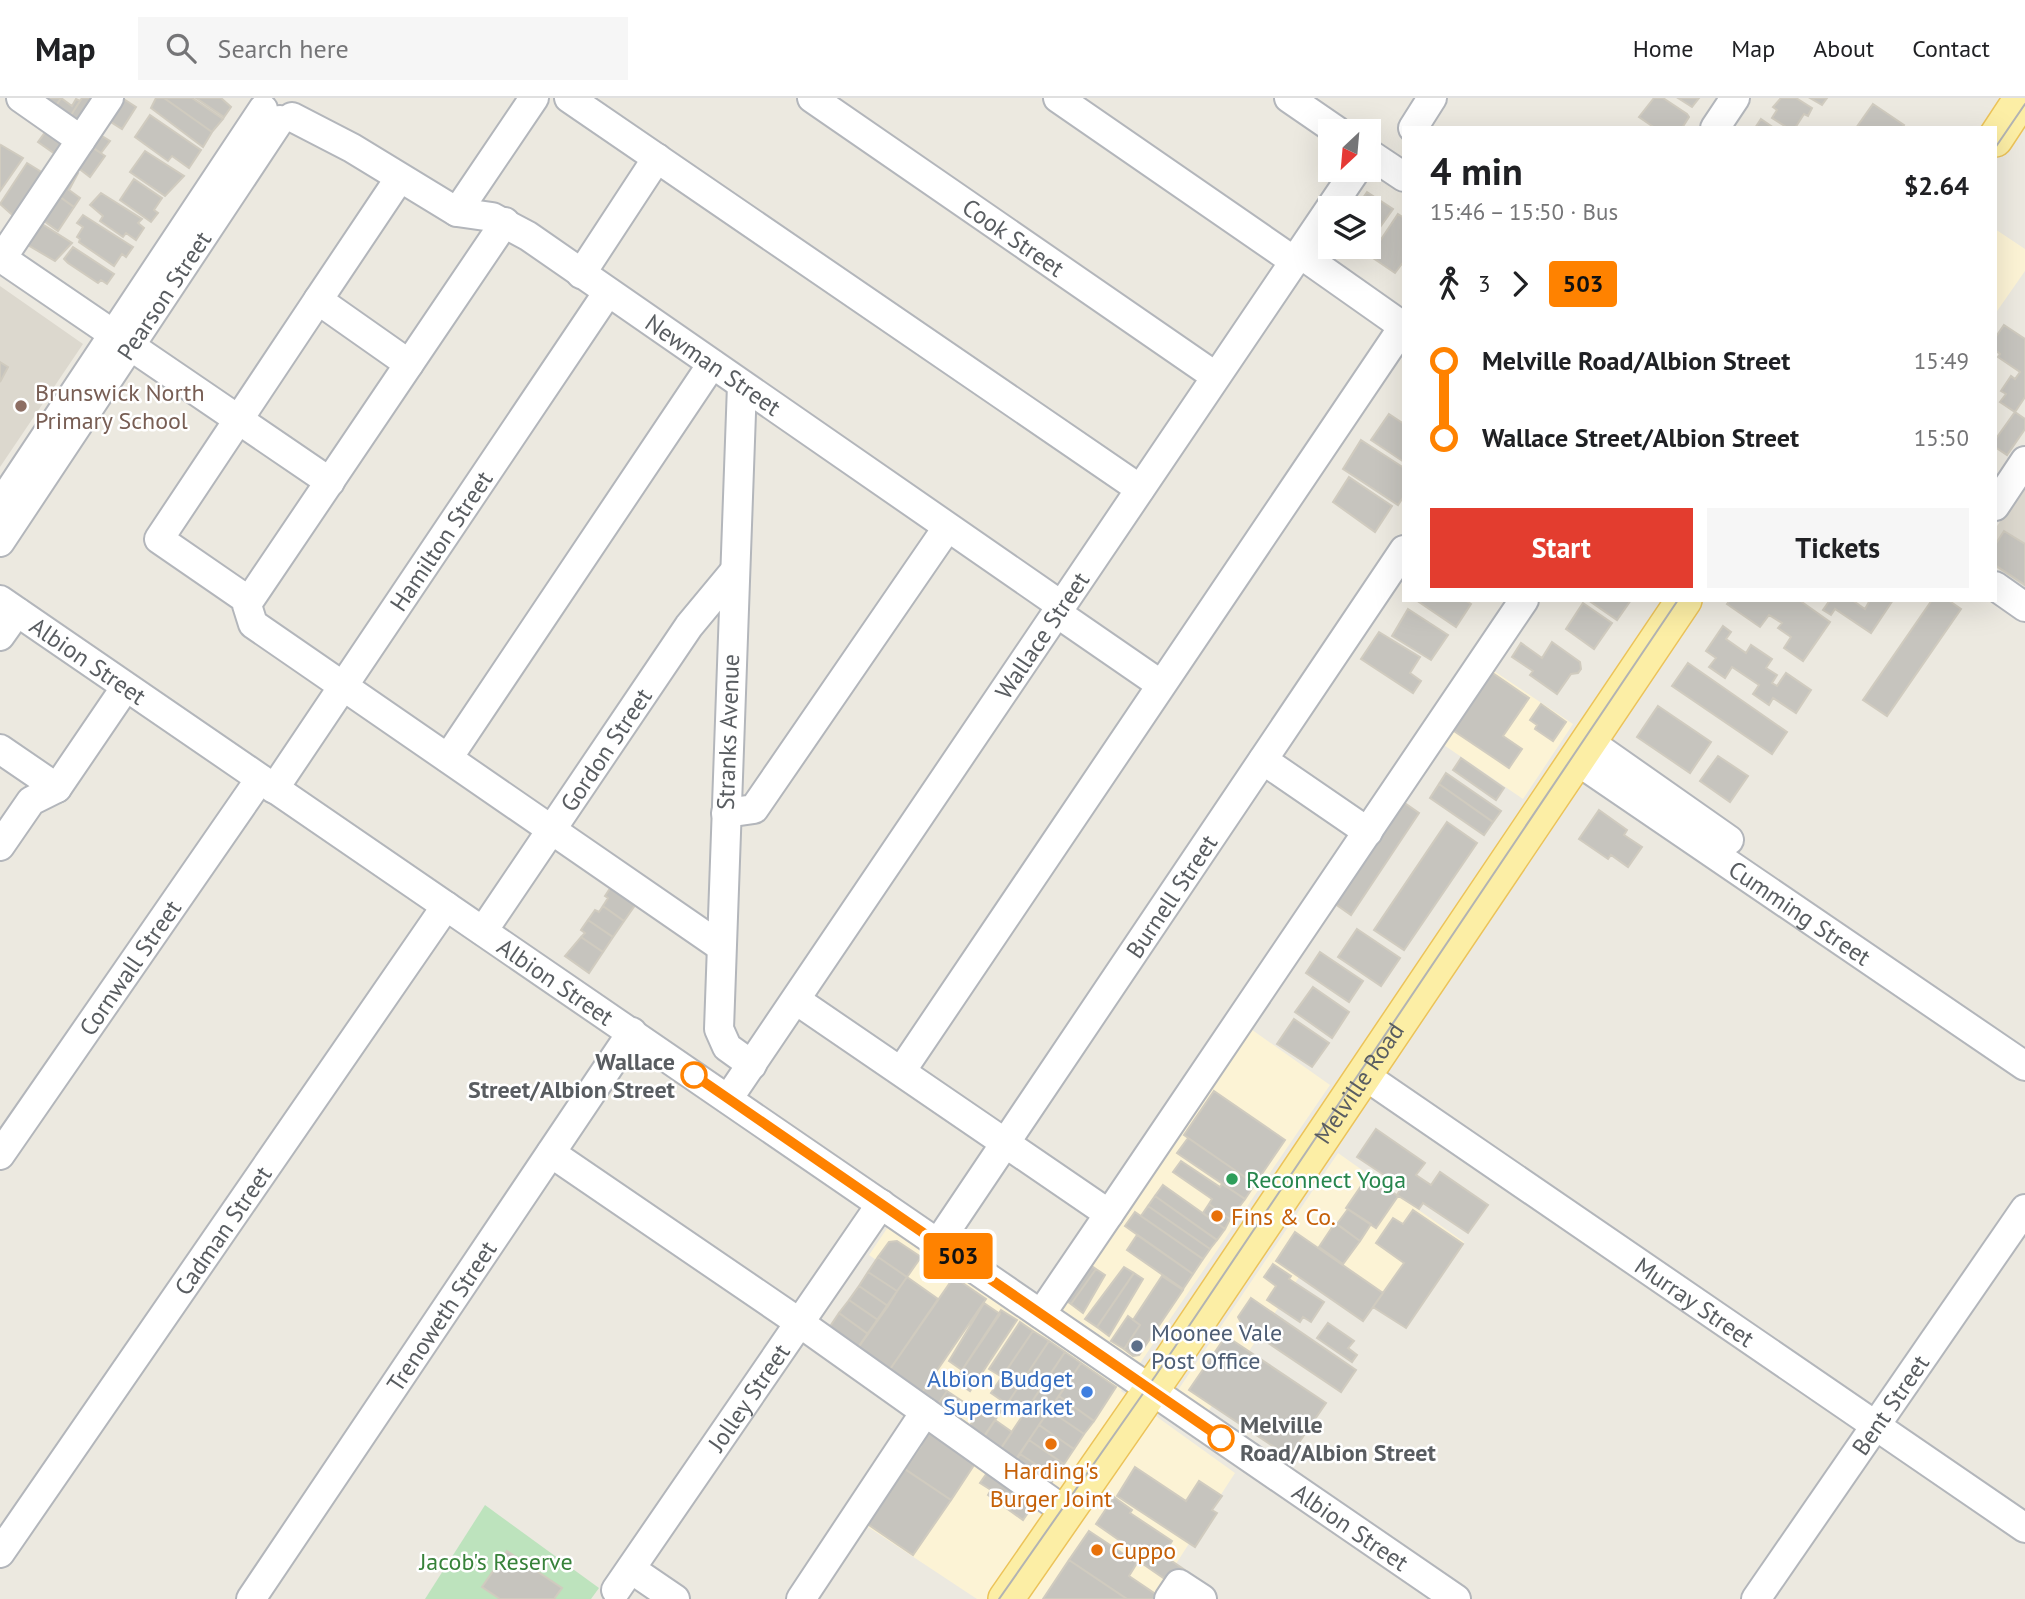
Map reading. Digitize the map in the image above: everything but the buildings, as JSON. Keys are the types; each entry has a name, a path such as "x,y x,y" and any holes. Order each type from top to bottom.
{"main road":[{"path":"1997,136 2022,98"},
{"name":"Melville Road","path":"1006,1599 1151,1390 1683,602"}],"street":[{"path":"21,98 81,140"},
{"path":"109,98 1,258 330,482"},
{"path":"457,212 534,98"},
{"path":"569,98 1140,489"},
{"name":"Cook Street","path":"812,98 1215,376"},
{"path":"1058,98 1402,326"},
{"path":"1289,98 1320,119"},
{"path":"1414,126 1432,98"},
{"path":"1716,126 1735,98"},
{"name":"Newman Street","path":"277,105 457,212 505,222 947,528 1160,684"},
{"name":"Pearson Street","path":"0,542 122,341 277,105"},
{"path":"1387,165 1402,145"},
{"path":"581,274 657,158"},
{"path":"249,601 159,539 399,178"},
{"name":"Wallace Street","path":"728,1099 1348,182"},
{"path":"505,222 247,605 253,624 720,946"},
{"name":"Hamilton Street","path":"267,784 344,686 608,292"},
{"path":"318,300 409,364"},
{"path":"902,1070 1402,328"},
{"name":"Pearson Street","path":"0,505 122,341"},
{"path":"448,758 712,364"},
{"name":"Stranks Avenue","path":"742,385 720,946 720,1035 727,1047 751,1065"},
{"path":"1997,503 2025,461"},
{"path":"726,813 754,808 947,528"},
{"name":"Burnell Street","path":"938,1243 1402,553"},
{"name":"Gordon Street","path":"483,931 688,626 733,573"},
{"path":"1997,587 2025,607"},
{"path":"1041,1314 1523,602"},
{"path":"0,636 8,606"},
{"name":"Albion Street","path":"8,606 1456,1599"},
{"path":"0,846 31,801 57,788 125,688"},
{"path":"0,749 57,788"},
{"name":"Cumming Street","path":"1582,750 1919,982 2025,1066"},
{"path":"1263,760 1368,832"},
{"name":"Cornwall Street","path":"0,1156 267,784"},
{"name":"Cadman Street","path":"0,1553 446,906"},
{"name":"Cumming Street","path":"1919,982 2025,1045"},
{"path":"796,1000 1109,1214"},
{"name":"Trenoweth Street","path":"251,1599 632,1032"},
{"name":"Murray Street","path":"1364,1075 2025,1528"},
{"path":"551,1153 800,1323 1066,1512"},
{"name":"Jolley Street","path":"675,1599 624,1579 881,1204"},
{"name":"Bent Street","path":"1756,1599 2025,1209"},
{"path":"801,1599 925,1412"},
{"path":"1169,1599 1179,1584 1202,1599"}],"shaded area":[{"path":"1997,230 2025,249 2025,271 1997,311"},
{"name":"Brunswick North Primary School","path":"0,286 83,344 0,467"},
{"path":"2025,485 2025,587 1997,568 1997,526"},
{"path":"1485,665 1573,724 1523,799 1435,739"},
{"path":"1241,1022 1330,1085 1121,1391 1235,1473 1153,1599 977,1599 859,1521 934,1404 853,1349 902,1278 869,1255 890,1224 1037,1322"},
{"path":"1338,1153 1464,1242 1406,1328 1318,1249 1207,1413 1176,1393"}],"green space":[{"name":"Jacob's Reserve","path":"485,1505 599,1588 591,1599 425,1599"}],"tram line":[{"path":"1997,145 2025,104"},
{"path":"999,1599 1156,1375 1677,602"}],"bus line":[{"name":"503","path":"694,1075 1221,1438"}],"place":[{"name":"Brunswick North Primary School","path":"21,406"},
{"name":"Wallace Street/Albion Street","path":"694,1075"},
{"name":"Reconnect Yoga","path":"1232,1179"},
{"name":"Fins & Co.","path":"1217,1216"},
{"name":"Moonee Vale Post Office","path":"1137,1346"},
{"name":"Albion Budget Supermarket","path":"1087,1392"},
{"name":"Melville Road/Albion Street","path":"1221,1438"},
{"name":"Harding's Burger Joint","path":"1051,1444"},
{"name":"Cuppo","path":"1097,1550"}]}
